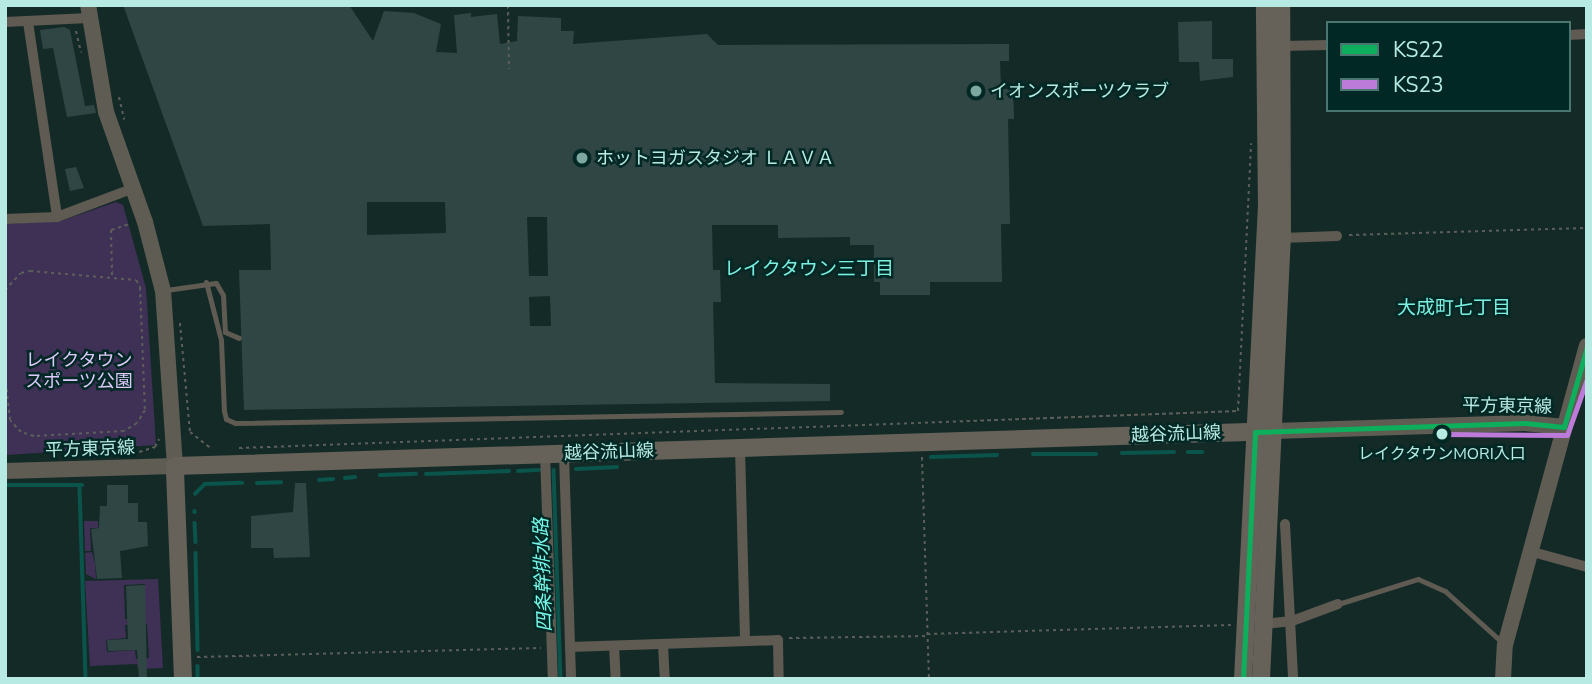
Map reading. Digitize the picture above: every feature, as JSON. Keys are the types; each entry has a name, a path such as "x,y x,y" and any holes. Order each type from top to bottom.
{"main road":[{"path":"1261,679 1255,624 1255,432 1267,209 1265,5"},
{"path":"1243,679 1255,624 1274,431 1282,238 1281,5"},
{"path":"83,14 106,111 134,188 163,291 175,466 183,679"},
{"path":"1564,427 1587,346"},
{"name":"平方東京線","path":"1274,431 1525,423 1564,427 1505,646 1503,679"},
{"name":"越谷流山線","path":"175,466 1274,431"},
{"name":"平方東京線","path":"5,471 175,466"}],"street":[{"path":"5,22 29,22 83,14"},
{"path":"29,22 57,217"},
{"path":"1282,46 1326,45"},
{"path":"5,219 57,217 134,188"},
{"path":"1282,238 1337,236"},
{"path":"740,448 745,640"},
{"path":"545,454 553,679"},
{"path":"564,454 571,679"},
{"path":"1285,524 1293,679"},
{"path":"1529,551 1587,567"},
{"path":"1255,624 1292,621 1338,604"},
{"path":"570,647 778,640 779,679"},
{"path":"663,645 665,679"},
{"path":"614,646 616,679"}],"lane":[{"path":"163,291 206,282 216,284 223,295 225,332 239,338"},
{"path":"206,282 221,340 224,411 226,419 235,423 841,412"},
{"path":"1338,604 1418,579 1445,591 1505,646"}],"path":[{"path":"508,5 509,69"},
{"path":"83,14 84,64"},
{"path":"116,86 125,122"},
{"path":"239,448 1238,411 1251,132"},
{"path":"112,276 111,230 135,226"},
{"path":"1337,236 1587,228"},
{"path":"5,290 21,273 30,271 136,280 140,287 147,400 137,423 124,431 34,436 21,432 7,410 5,373"},
{"path":"178,312 190,432 211,449 225,449"},
{"path":"135,454 155,447 161,435"},
{"path":"921,442 929,679"},
{"path":"778,640 1255,624"},
{"path":"183,657 552,647"}],"green space":[{"name":"レイクタウン スポーツ公園","path":"116,202 123,205 146,288 156,445 7,455 5,224 61,221"},
{"path":"84,521 98,521 98,528 90,528 91,551 85,551"},
{"path":"92,552 96,579 86,574 85,553"},
{"path":"158,579 163,668 138,669 137,664 90,666 85,581","holes":["145,584 144,618 125,619 124,585","147,624 149,658 136,659 135,650 107,652 106,640 126,638 125,625"]}],"building":[{"path":"123,5 349,5 373,41 384,11 414,13 441,24 436,52 457,53 454,15 471,13 471,17 497,14 500,44 517,41 518,16 561,18 561,31 574,31 573,44 707,34 718,45 1009,44 1009,61 1000,61 1001,89 1013,89 1014,114 1014,119 1008,119 1010,224 1001,224 1002,282 930,282 930,295 880,295 880,282 874,282 874,245 850,245 850,237 778,238 778,225 712,225 713,270 720,270 721,302 713,302 715,383 830,384 830,401 244,410 239,270 271,270 270,224 203,226","holes":["367,202 445,202 446,233 367,235","527,217 547,217 548,276 529,276","550,296 551,326 530,326 529,297"]},
{"path":"1212,21 1212,59 1233,59 1233,77 1200,81 1199,62 1179,62 1178,22"},
{"path":"64,27 70,30 85,106 94,105 96,113 67,117 53,48 43,49 40,30"},
{"path":"76,167 84,188 70,191 65,169"},
{"path":"295,483 306,483 310,557 274,558 273,548 251,548 251,516 293,512"},
{"path":"107,485 128,485 128,503 138,503 138,522 147,522 148,546 120,551 122,578 97,579 91,529 99,528 100,506 107,506"},
{"path":"145,585 147,679 139,679 137,650 108,651 107,640 128,639 126,586"}],"waterway":[{"path":"1122,453 1174,452"},
{"path":"1188,452 1202,452"},
{"path":"1033,454 1096,454"},
{"path":"931,457 997,455"},
{"path":"576,469 617,467"},
{"path":"518,471 539,470"},
{"name":"四条幹排水路","path":"554,470 561,679"},
{"path":"426,474 509,471"},
{"path":"380,475 416,474"},
{"path":"345,478 355,477"},
{"path":"319,480 333,479"},
{"path":"257,483 281,482"},
{"path":"195,494 205,484 242,483"},
{"path":"5,485 82,485"},
{"path":"80,488 86,679"},
{"path":"195,523 196,542"},
{"path":"196,553 198,650"},
{"path":"198,666 198,679"}],"transit line":[{"name":"KS22","path":"1564,427 1587,347"},
{"name":"KS23","path":"1442,434 1567,435 1587,379"},
{"name":"KS22","path":"1243,679 1255,432 1525,423 1564,427"}],"place":[{"name":"イオンスポーツクラブ","path":"976,91"},
{"name":"ホットヨガスタジオ ＬＡＶＡ","path":"582,158"},
{"name":"レイクタウンMORI入口","path":"1442,434"}],"district":[{"name":"レイクタウン三丁目","path":"809,270"},
{"name":"大成町七丁目","path":"1454,309"}]}
